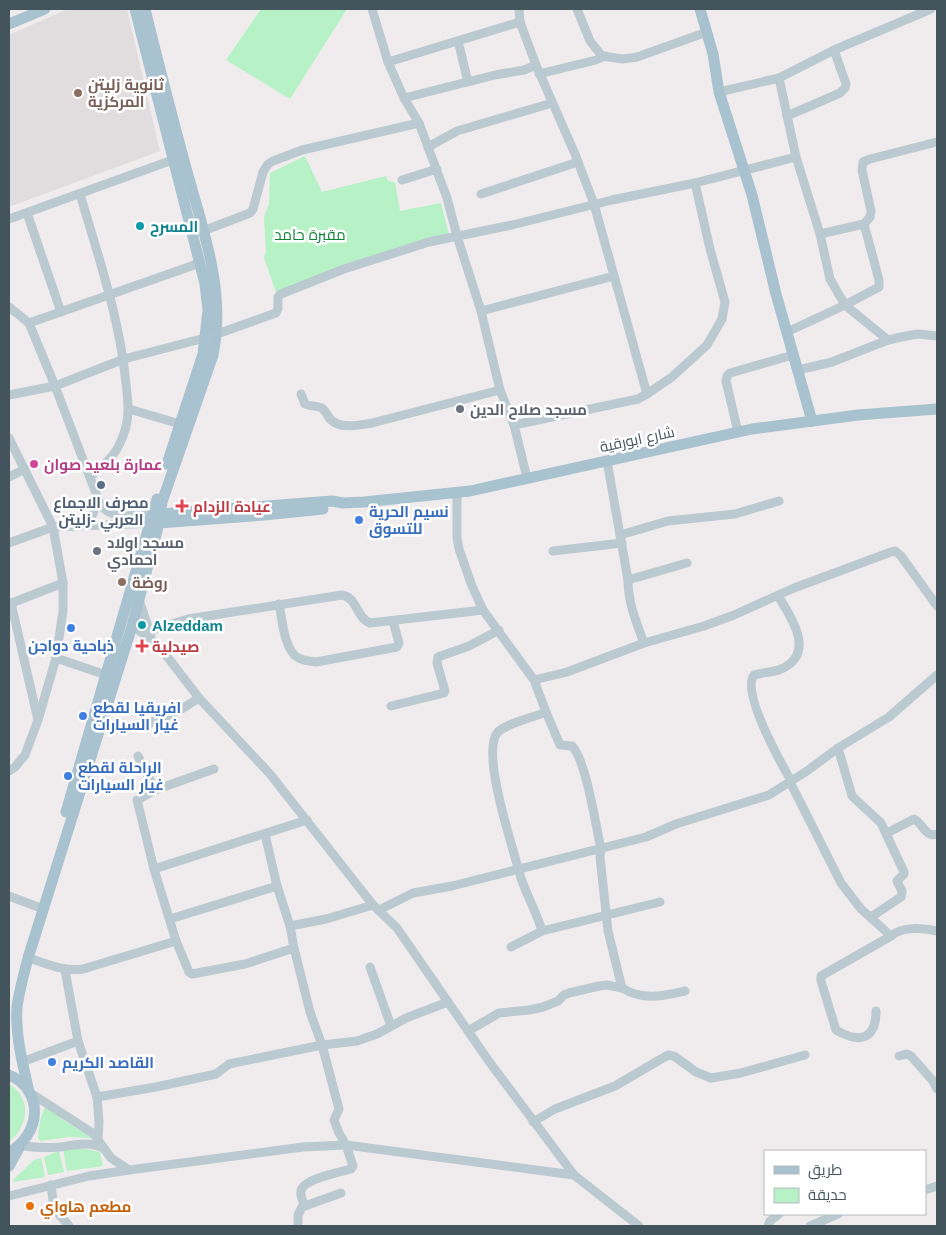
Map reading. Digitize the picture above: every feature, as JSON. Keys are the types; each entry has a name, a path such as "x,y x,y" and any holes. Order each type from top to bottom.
{"main road":[{"path":"9,17 26,9"},
{"path":"9,24 45,9"},
{"path":"9,1017 15,1003 38,907 106,675 126,624 139,600 155,518 213,355 217,334 217,289 203,231 178,158 135,9"},
{"path":"29,1092 22,1062 17,1005 28,958 126,624 180,424 203,354 205,338 208,303 206,284 146,9"},
{"path":"700,9 713,54 719,92 745,171 812,421"},
{"name":"شارع ابورقية","path":"155,518 294,512 333,508 343,502 457,492 738,432 812,421 937,409"},
{"path":"9,1075 22,1082 34,1103 34,1120 28,1137 9,1152"},
{"path":"9,1166 20,1145"}],"street":[{"path":"372,9 388,62 404,98 419,123 447,198 456,236 481,311 500,390 514,425 527,478"},
{"path":"519,9 520,22 538,70 553,102 552,104 578,162 594,204 647,394"},
{"path":"577,9 590,41 598,52 605,56 623,59 638,57 706,32"},
{"path":"719,92 779,78 834,50 931,9"},
{"path":"388,62 520,22"},
{"path":"458,40 468,82"},
{"path":"787,116 845,88 846,84 834,50"},
{"path":"404,98 524,70 538,70 596,60 605,56"},
{"path":"779,78 796,157 820,234 830,279 845,305 888,340"},
{"path":"428,147 457,131 552,104"},
{"path":"203,231 250,213 253,209 263,172 268,164 273,161 302,150 419,123"},
{"path":"820,234 864,224 870,217 871,211 862,170 863,162 937,144"},
{"path":"217,334 276,313 279,296 331,274 398,251 594,204 695,183 796,157"},
{"path":"9,219 178,158"},
{"path":"481,194 578,162"},
{"path":"402,180 437,169"},
{"path":"514,425 638,399 672,377 707,346 722,320 725,302 710,249 695,183"},
{"path":"80,194 109,296 124,359 129,409 125,432 114,456 90,477"},
{"path":"27,213 61,312"},
{"path":"787,332 879,287 879,280 864,224"},
{"path":"11,312 29,323 200,263"},
{"path":"481,311 614,276"},
{"name":"شارع ابورقية","path":"29,323 103,509 114,515 155,518"},
{"path":"798,370 832,362 888,340 918,334 937,336"},
{"path":"9,395 55,386 124,359 205,338"},
{"path":"738,432 726,381 728,374 793,355"},
{"path":"301,394 304,404 324,409 330,419 337,423 351,426 372,423 500,390"},
{"path":"129,409 180,424"},
{"path":"9,438 53,527 63,583 63,611 56,658 38,720 25,755 9,772"},
{"path":"607,461 631,607 644,643"},
{"path":"9,477 25,469"},
{"path":"457,492 459,548 465,568 483,610 534,680 560,745 572,746 577,752 591,802 601,849 600,857 608,931 622,988"},
{"path":"88,525 97,495"},
{"path":"553,551 621,539 668,521 734,514 779,501"},
{"name":"شارع ابورقية","path":"9,543 53,527 110,526 155,518"},
{"path":"534,680 567,672 644,643 712,624 803,584 890,552 895,552 901,556 937,606"},
{"path":"628,580 687,563"},
{"path":"38,720 10,604 63,583"},
{"path":"149,631 188,620 279,604 342,596 350,598 366,622 374,623 483,610"},
{"path":"778,596 795,626 800,646 799,654 790,665 779,670 754,675 751,684 762,725 841,884 861,909 891,936"},
{"path":"139,600 149,631 156,644 199,698 270,774 376,908 397,928 533,1122 574,1175 639,1226"},
{"path":"279,604 288,645 293,654 305,661 316,662 397,647 399,643 393,621"},
{"path":"126,624 156,644"},
{"path":"391,706 444,693 437,663 438,658 469,646 499,630"},
{"path":"56,658 106,675"},
{"path":"290,926 376,908 413,892 452,886 520,870 646,837 676,824 769,794 807,772 838,748 889,717 937,675"},
{"path":"150,723 180,710 199,698"},
{"path":"542,931 505,824 495,780 494,751 498,732 546,712"},
{"path":"838,748 852,796 877,818 887,833 904,872 897,881 902,894 899,900 871,917"},
{"path":"138,756 155,790"},
{"path":"214,769 155,790 138,799 137,802 154,869 176,940 189,972 192,974 245,964 294,948"},
{"path":"887,833 916,819 928,834 932,836 937,834"},
{"path":"154,869 307,820"},
{"path":"265,834 277,886 290,926 310,1012 322,1045 339,1109 334,1120 346,1145 353,1167 307,1182 301,1192 305,1206"},
{"path":"170,920 277,886"},
{"path":"9,896 38,907"},
{"path":"511,948 542,931 660,902"},
{"path":"876,1011 876,1021 873,1030 864,1037 855,1038 836,1030 821,978 825,973 894,933 909,929 937,931"},
{"path":"28,958 65,970 83,969 176,940"},
{"path":"370,967 391,1026"},
{"path":"65,970 78,1040 97,1097 101,1144"},
{"path":"468,1031 499,1012 544,1007 558,1001 569,993 599,986 607,985 622,988 629,993 646,997 685,991"},
{"path":"97,1097 216,1074 229,1064 322,1045 357,1041 448,1002"},
{"path":"22,1062 78,1040"},
{"path":"899,1056 907,1054 911,1056 933,1081 937,1089"},
{"path":"533,1122 555,1110 615,1086 668,1055 674,1056 696,1072 710,1078 741,1073 805,1055"},
{"path":"29,1092 94,1134 116,1162 129,1170"},
{"path":"20,1145 49,1147 81,1144 98,1146 101,1144"},
{"path":"9,1196 89,1176 303,1147 346,1145 574,1175"},
{"path":"51,1185 54,1208 69,1226"},
{"path":"298,1226 299,1212 305,1206 341,1193"},
{"path":"768,1226 770,1221 779,1215"},
{"path":"810,1226 836,1215"}],"shaded area":[{"name":"ثانوية زليتن المركزية","path":"68,9 127,9 160,151 9,207 9,35"}],"green space":[{"path":"261,9 347,9 290,99 226,60"},
{"name":"مقبرة حامد","path":"305,156 322,192 386,176 388,181 395,182 400,211 441,203 450,238 277,295 264,258 266,251 264,217 269,204 270,173"},
{"path":"9,1084 22,1097 25,1112 21,1128 9,1142"},
{"path":"46,1106 63,1120 93,1138 68,1137 41,1141 38,1139 41,1117"},
{"path":"63,1149 86,1149 100,1152 103,1166 67,1171"},
{"path":"59,1151 64,1172 48,1175 44,1157"},
{"path":"41,1158 45,1177 13,1182 34,1160"}],"place":[{"name":"ثانوية زليتن المركزية","path":"78,93"},
{"name":"المسرح","path":"140,226"},
{"name":"مسجد صلاح الدين","path":"460,409"},
{"name":"عمارة بلعيد صوان","path":"34,464"},
{"name":"مصرف الاجماع العربي -زليتن","path":"101,485"},
{"name":"عيادة الزدام","path":"182,506"},
{"name":"نسيم الحرية للتسوق","path":"359,520"},
{"name":"مسجد اولاد احمادي","path":"97,551"},
{"name":"روضة","path":"122,582"},
{"name":"Alzeddam","path":"142,625"},
{"name":"ذباحية دواجن","path":"71,628"},
{"name":"صيدلية","path":"142,646"},
{"name":"افريقيا لقطع غيار السيارات","path":"83,716"},
{"name":"الراحلة لقطع غيار السيارات","path":"68,776"},
{"name":"القاصد الكريم","path":"52,1062"},
{"name":"مطعم هاواي","path":"30,1206"}]}
